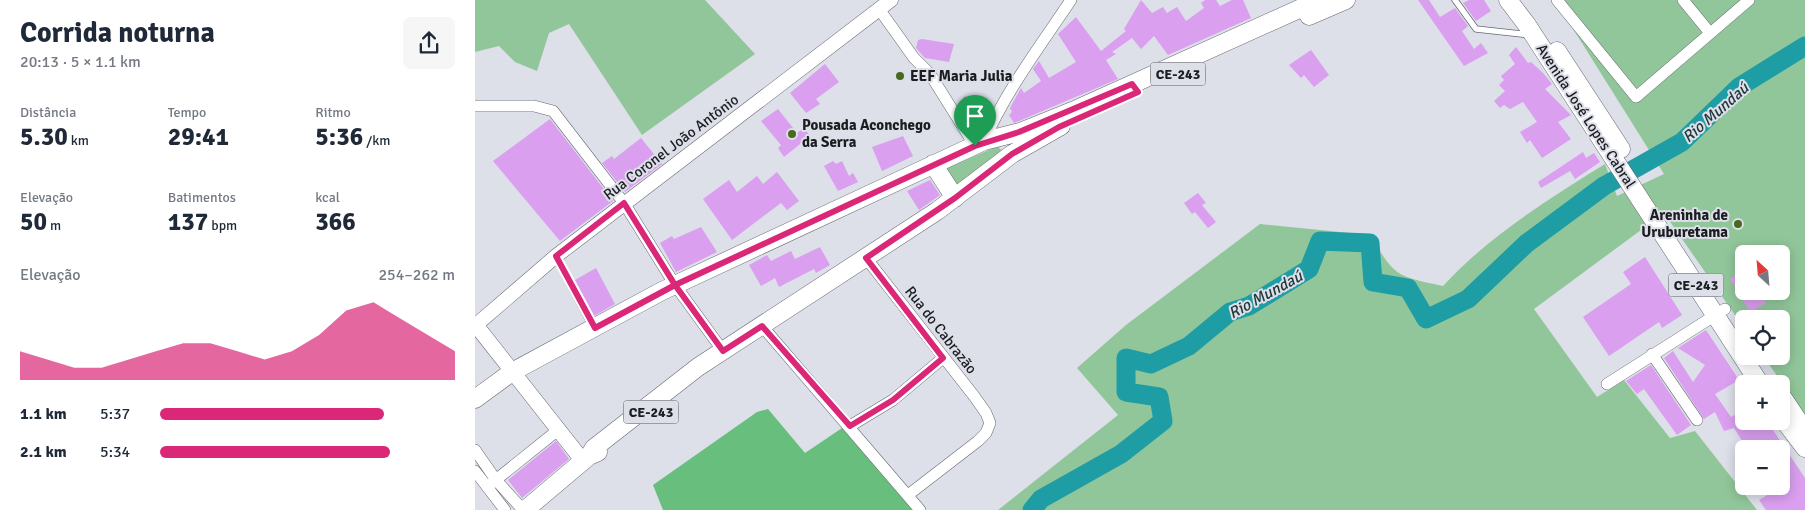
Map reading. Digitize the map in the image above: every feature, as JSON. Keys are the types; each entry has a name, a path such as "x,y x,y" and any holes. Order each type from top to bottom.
{"main road":[{"name":"CE-243","path":"524,510 586,459 600,451 712,365 716,356 955,198 1012,154 1059,127 1135,88 1319,0"},
{"name":"CE-243","path":"475,399 512,372 675,285 933,164 979,144 1005,137 1135,88 1346,0"},
{"name":"Avenida José Lopes Cabral","path":"1508,0 1537,32"},
{"name":"Avenida José Lopes Cabral","path":"1522,0 1537,32 1761,375"},
{"path":"1005,137 1012,154"},
{"path":"933,164 955,198"},
{"name":"Avenida José Lopes Cabral","path":"1720,312 1735,328"},
{"path":"476,324 558,430 586,459"},
{"path":"1790,408 1805,431"},
{"path":"1790,428 1805,448"}],"street":[{"name":"Rua Coronel João Antônio","path":"476,324 556,256 891,0"},
{"path":"879,9 914,58 930,74 979,144 1004,101 1071,0"},
{"path":"1557,0 1636,97 1749,0"},
{"path":"1683,0 1710,33"},
{"path":"475,106 534,106 553,111 624,203 716,356"},
{"path":"556,256 595,328"},
{"name":"Rua do Cabrazão","path":"866,258 987,413 990,423 987,433 908,496"},
{"path":"1607,384 1720,312"},
{"path":"762,326 850,426 919,510"},
{"path":"1653,354 1697,420"},
{"path":"850,426 893,400 943,358"},
{"path":"487,487 558,430"},
{"path":"475,450 497,480 524,510"},
{"path":"475,471 505,510"}],"lane":[{"path":"1455,0 1476,28 1537,32"}],"green space":[{"path":"475,0 705,0 755,54 642,135 569,24 549,33 537,71 515,62 499,46 475,52"},
{"path":"1555,0 1805,0 1805,415 1790,394 1790,375 1777,375 1769,365 1790,365 1790,310 1735,310 1735,315 1664,213 1534,309 1597,397 1624,380 1670,438 1695,431 1735,482 1735,495 1745,495 1757,510 998,510 1118,415 1077,368 1126,325 1260,224 1370,235 1385,259 1398,272 1415,280 1443,286 1499,235 1540,205 1605,164 1617,196 1664,174"},
{"path":"998,146 1002,151 1000,155 955,186 945,169"},
{"path":"768,409 805,453 848,424 919,510 663,510 653,485 757,412"}],"building":[{"path":"1141,0 1152,13 1163,7 1167,13 1177,7 1186,21 1204,8 1201,3 1205,0 1216,0 1220,6 1232,0 1243,0 1251,18 1168,55 1154,36 1141,49 1132,38 1112,52 1116,54 1106,60 1118,79 1014,123 1009,115 1012,112 1010,108 1021,88 1024,93 1041,81 1033,69 1039,61 1049,78 1076,62 1058,34 1076,17 1101,51 1126,31 1124,29"},
{"path":"1418,0 1429,0 1440,17 1455,8 1468,26 1462,31 1474,49 1481,43 1488,53 1464,66"},
{"path":"1469,0 1484,0 1491,11 1476,21 1463,3"},
{"path":"918,40 954,44 949,62 925,58 916,48"},
{"path":"1516,47 1528,63 1531,62 1552,84 1545,89 1571,115 1558,122 1571,139 1542,158 1530,140 1527,143 1520,132 1537,122 1523,102 1510,109 1504,105 1500,108 1494,101 1505,91 1499,85 1504,80 1501,76 1515,64 1509,55"},
{"path":"1311,50 1329,75 1314,87 1304,75 1301,78 1289,65"},
{"path":"825,64 839,82 816,99 820,104 806,113 790,93"},
{"path":"965,96 987,117 977,129 967,119 958,105"},
{"name":"Pousada Aconchego da Serra","path":"778,109 797,133 804,128 810,136 784,157 778,148 781,145 761,121"},
{"path":"550,119 613,201 560,241 493,161"},
{"path":"903,136 913,156 882,171 872,147"},
{"path":"641,138 662,164 625,192 602,163 612,156 614,159"},
{"path":"1583,152 1586,158 1594,153 1600,162 1575,179 1570,171 1541,188 1538,182"},
{"path":"833,161 836,164 842,161 849,176 853,173 858,182 838,191 824,166"},
{"path":"777,172 799,201 787,210 781,203 732,240 703,199 729,180 737,192 757,176 763,184"},
{"path":"930,180 940,195 919,210 907,191"},
{"path":"1198,193 1206,203 1202,205 1216,222 1208,228 1195,212 1192,214 1184,203"},
{"path":"701,227 717,252 676,272 660,243 672,236 674,239"},
{"path":"820,247 830,265 816,273 814,269 779,287 775,278 761,286 749,265 767,255 771,261 791,251 795,259"},
{"path":"1645,257 1682,315 1662,328 1659,322 1609,356 1583,317 1631,284 1623,272"},
{"path":"596,268 615,304 594,316 575,280"},
{"path":"1735,276 1735,287 1730,279"},
{"path":"1743,300 1764,300 1766,303 1754,310 1749,310"},
{"path":"1706,330 1736,375 1735,382 1715,394 1731,417 1735,415 1735,430 1734,428 1724,431 1715,412 1704,419 1664,358 1673,351 1693,382 1705,365 1678,348"},
{"path":"1651,365 1691,425 1677,435 1644,389 1637,394 1626,381"},
{"path":"1735,430 1773,430 1780,440 1741,440"},
{"path":"556,441 569,459 522,498 508,480"},
{"path":"1790,456 1805,478 1805,510 1766,510 1759,500 1767,495 1790,495"}],"waterway":[{"name":"Rio Mundaú","path":"1032,510 1041,499 1121,454 1163,421 1159,397 1126,392 1126,358 1151,364 1189,346 1230,312 1249,306 1309,269 1320,241 1370,243 1373,282 1408,288 1426,319 1468,299 1527,243 1604,186 1682,142 1739,87 1805,46"}],"place":[{"name":"EEF Maria Julia","path":"900,76"},
{"name":"Pousada Aconchego da Serra","path":"792,134"},
{"name":"Areninha de Uruburetama","path":"1738,224"}],"route":[{"path":"975,146 675,285 624,203 556,256 595,328 675,285 723,351 762,326 850,426 893,400 943,358 866,258 937,211 1012,154 1059,127 1138,92 1132,84 1077,109 1019,132 984,141 975,146"}]}
